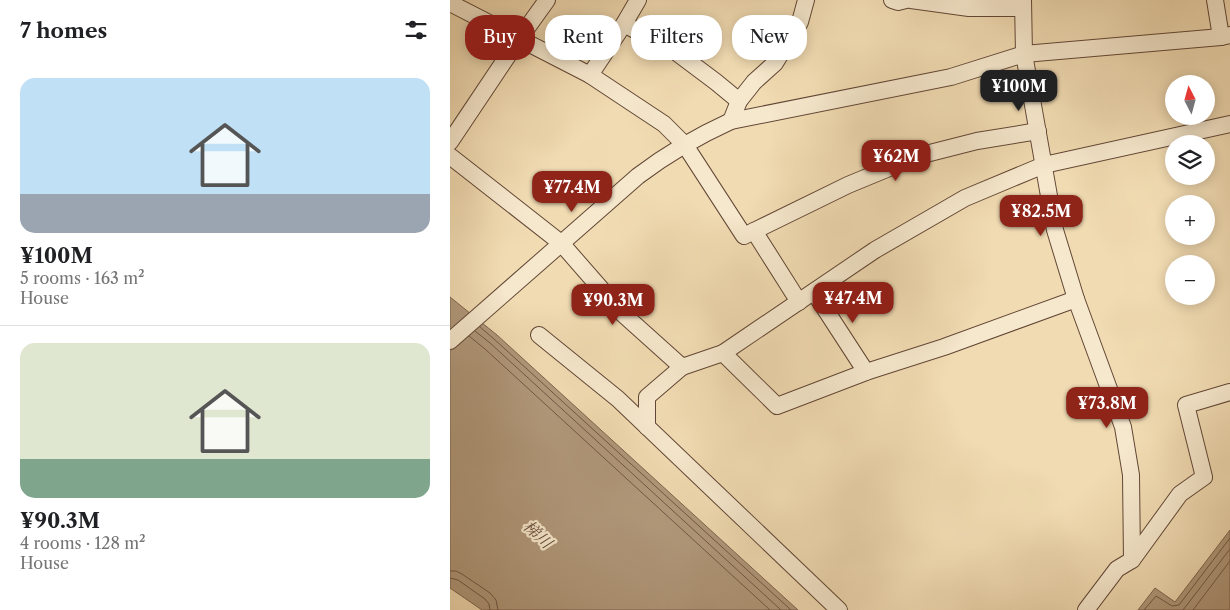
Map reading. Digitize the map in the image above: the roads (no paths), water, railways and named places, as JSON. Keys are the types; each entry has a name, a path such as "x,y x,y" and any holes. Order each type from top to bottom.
{"street":[{"path":"535,17 547,0"},
{"path":"590,75 638,0"},
{"path":"731,121 739,101 754,82 775,63 800,22 806,0"},
{"path":"892,0 898,2 906,0"},
{"path":"911,0 969,8 1023,4 1024,54 1055,230 1076,299 1123,428 1131,475 1132,560"},
{"path":"450,341 638,176 684,145 731,121 951,77 1024,54 1225,36 1215,0"},
{"path":"453,6 471,15"},
{"path":"624,24 676,52 739,101"},
{"path":"535,47 590,75 664,124 684,145 744,236 848,185 918,156 977,141 1038,131"},
{"path":"450,142 505,60"},
{"path":"647,427 647,397 682,367 723,353 875,250 965,198 1044,165 1230,124"},
{"path":"450,156 561,243 623,314 682,367"},
{"path":"754,232 799,302"},
{"path":"814,292 866,372"},
{"path":"723,353 777,406 866,372 944,347 1076,299"},
{"path":"539,335 618,399 839,610"},
{"path":"1086,610 1117,569 1132,560 1180,494 1204,477 1186,405 1230,392"}],"water":[{"name":"梯川","path":"450,297 497,335 798,610 482,610 450,588"},
{"path":"1230,530 1230,610 1138,610 1155,588 1175,602"}]}
